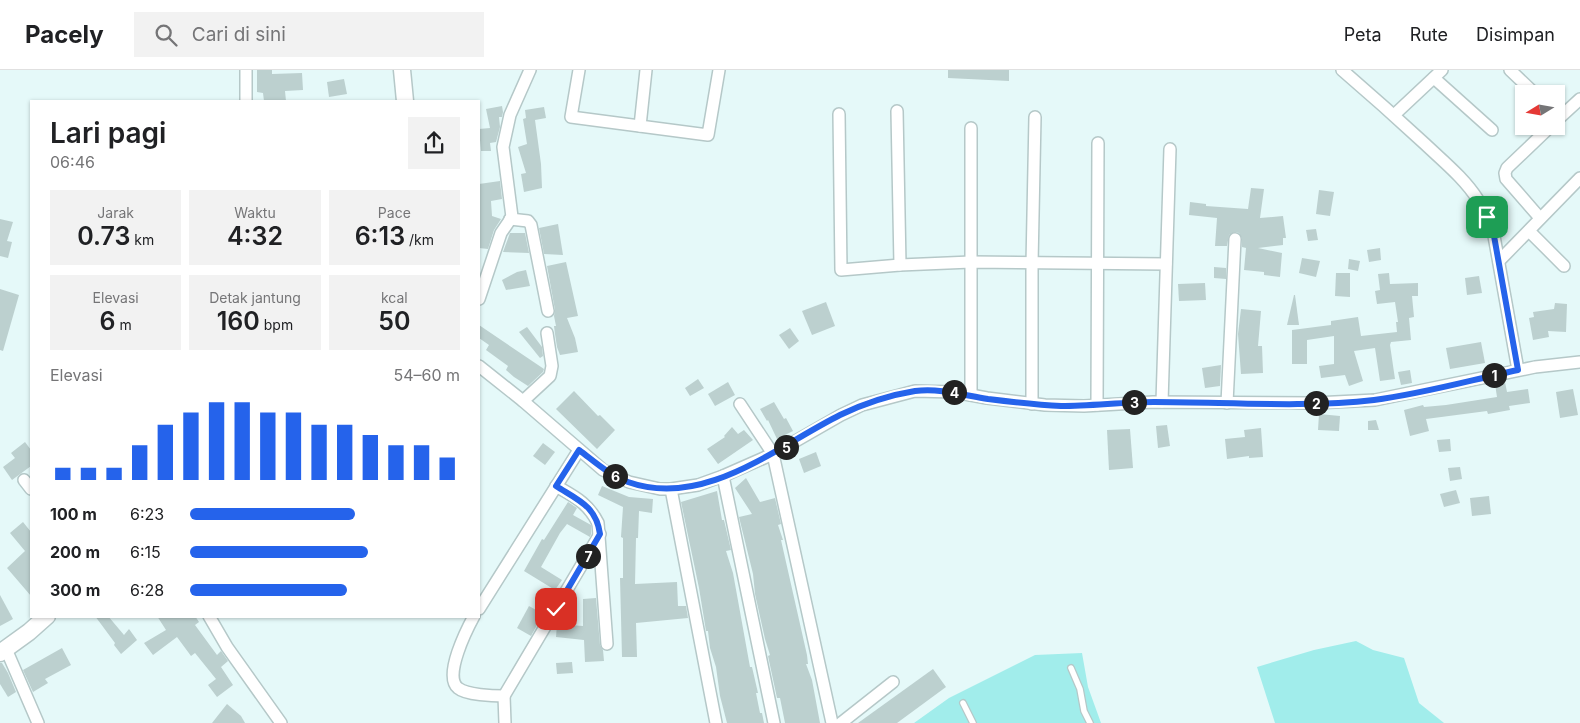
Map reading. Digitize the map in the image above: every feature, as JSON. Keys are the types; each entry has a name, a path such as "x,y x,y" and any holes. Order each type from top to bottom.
{"street":[{"path":"246,70 246,100"},
{"path":"402,70 405,100"},
{"path":"480,295 501,233 512,213 503,147 510,115 530,70"},
{"path":"578,70 571,116 708,135 720,70"},
{"path":"640,126 646,70"},
{"path":"1342,70 1394,115 1466,183 1478,200 1494,236 1518,370"},
{"path":"1510,70 1526,85"},
{"path":"1394,115 1439,72 1492,130"},
{"path":"1565,113 1580,99"},
{"path":"897,111 900,265"},
{"path":"839,114 841,270 971,262 1098,265 1166,264"},
{"path":"1032,404 1035,117"},
{"path":"971,128 971,395"},
{"path":"1540,218 1506,179 1505,173 1507,168 1542,135"},
{"path":"1097,405 1098,143"},
{"path":"1162,402 1170,149"},
{"path":"1499,261 1580,178"},
{"path":"510,219 528,221 531,225 548,311"},
{"path":"1529,231 1564,266"},
{"path":"1227,403 1236,239"},
{"path":"523,401 550,376 552,366 547,333"},
{"path":"480,367 603,470 623,480 651,488 671,489 698,485 723,476 773,454 862,405 915,391 954,392 1032,404 1060,406 1162,402 1315,403 1375,400 1518,370 1580,362"},
{"path":"740,404 773,454 832,723"},
{"path":"480,607 579,450"},
{"path":"723,476 774,723"},
{"path":"24,480 30,488"},
{"path":"556,486 584,503 598,523 607,644"},
{"path":"671,489 716,723"},
{"path":"505,723 504,696 600,534"},
{"path":"38,723 3,651 45,618"},
{"path":"210,618 227,647 281,723"},
{"path":"473,618 456,660 453,675 454,682 458,688 468,692 504,696"},
{"path":"841,723 893,682"}],"lane":[{"path":"1070,668 1080,689 1084,711 1090,723"},
{"path":"963,703 974,723"}],"shaded area":[{"path":"1356,641 1373,650 1404,658 1419,703 1444,723 1275,723 1257,667 1314,650"},
{"path":"1082,653 1088,687 1101,723 914,723 949,698 1035,655"}],"building":[{"path":"257,70 272,70 272,74 302,73 303,90 285,91 286,100 264,100 263,93 257,92"},
{"path":"948,70 1009,70 1009,81 948,78"},
{"path":"344,79 347,94 329,97 327,82"},
{"path":"502,106 503,112 502,117 499,117 500,127 496,142 490,143 491,151 481,151 480,129 490,128 486,109"},
{"path":"544,107 546,118 535,120 542,188 524,192 521,174 526,173 518,147 527,144 523,119 526,118 525,110"},
{"path":"500,181 502,199 491,201 492,216 501,219 494,230 488,249 480,248 480,184"},
{"path":"1251,188 1264,189 1260,218 1283,216 1286,238 1283,238 1283,245 1258,248 1282,253 1280,277 1264,275 1264,272 1244,270 1246,248 1242,247 1242,239 1239,233 1235,232 1229,235 1227,246 1215,246 1217,218 1189,215 1190,202 1206,204 1206,206 1248,209"},
{"path":"1319,190 1334,192 1330,216 1316,214"},
{"path":"0,219 13,222 7,241 12,242 8,258 0,256"},
{"path":"558,224 563,255 544,254 539,228"},
{"path":"1316,229 1318,240 1308,241 1306,230"},
{"path":"510,233 525,233 529,253 503,252"},
{"path":"1380,248 1381,260 1369,262 1367,250"},
{"path":"1302,258 1320,261 1316,277 1299,273"},
{"path":"1349,259 1360,261 1358,271 1348,269"},
{"path":"566,262 578,316 567,318 578,352 560,355 555,334 555,310 547,266"},
{"path":"1214,267 1226,268 1226,279 1214,278"},
{"path":"526,270 530,286 506,290 502,280 517,272"},
{"path":"1336,273 1350,273 1350,297 1335,296"},
{"path":"1389,273 1390,284 1418,283 1418,296 1412,296 1414,317 1409,318 1411,340 1391,342 1390,345 1395,379 1380,381 1375,348 1354,351 1363,381 1349,386 1345,375 1321,378 1319,366 1334,364 1334,336 1307,340 1307,364 1292,364 1292,330 1331,325 1331,321 1358,317 1361,336 1397,332 1396,322 1398,322 1395,302 1377,304 1375,291 1380,290 1378,274"},
{"path":"1479,276 1482,293 1467,295 1465,278"},
{"path":"1205,283 1206,300 1179,301 1178,284"},
{"path":"0,289 19,295 3,351 0,350"},
{"path":"1294,295 1299,325 1287,325"},
{"path":"826,302 835,326 812,335 802,311"},
{"path":"1555,303 1567,304 1566,332 1548,331 1549,337 1533,340 1529,318 1534,317 1533,312 1554,309"},
{"path":"1241,309 1261,311 1258,346 1262,346 1263,373 1241,374 1238,334"},
{"path":"480,326 544,369 543,372 528,386 514,377 506,370 508,366 486,350 489,345 480,339"},
{"path":"527,327 542,347 543,356 540,358 519,332"},
{"path":"790,328 799,341 789,349 779,335"},
{"path":"1481,342 1485,363 1450,369 1446,348"},
{"path":"1221,365 1220,386 1205,388 1202,368"},
{"path":"1410,370 1412,383 1401,385 1398,372"},
{"path":"698,379 704,388 690,396 685,388"},
{"path":"728,382 735,395 715,406 708,394"},
{"path":"1505,382 1507,392 1528,389 1530,403 1509,406 1510,410 1488,414 1487,411 1426,419 1429,431 1410,436 1404,410 1423,405 1424,407 1446,405 1497,397 1495,384"},
{"path":"1573,389 1578,415 1560,418 1556,392"},
{"path":"574,391 598,416 600,415 615,430 597,449 556,409"},
{"path":"774,402 793,431 777,439 768,420 760,409"},
{"path":"1319,414 1340,416 1339,431 1318,430"},
{"path":"1376,420 1379,430 1368,430 1368,421"},
{"path":"1167,425 1170,446 1158,448 1156,426"},
{"path":"732,427 738,434 744,430 753,440 718,464 707,449 725,437"},
{"path":"1261,428 1263,457 1249,458 1249,456 1227,459 1225,439 1245,437 1244,430"},
{"path":"1130,429 1133,468 1109,470 1107,430"},
{"path":"1450,439 1451,451 1439,452 1437,440"},
{"path":"25,442 30,449 30,467 12,480 3,467 15,458 11,453"},
{"path":"543,443 555,452 545,465 533,456"},
{"path":"816,452 821,466 804,473 799,459"},
{"path":"1460,467 1462,479 1450,481 1448,468"},
{"path":"746,478 760,502 775,498 781,524 778,525 783,540 781,540 820,723 785,723 780,698 777,698 768,656 770,655 755,594 753,574 739,517 752,514 735,488"},
{"path":"602,486 629,497 653,499 652,513 639,511 638,538 636,538 635,584 677,582 678,606 686,606 688,618 636,623 637,657 622,657 620,578 623,578 623,538 621,537 623,507 598,495"},
{"path":"1456,490 1460,503 1444,507 1440,494"},
{"path":"717,491 722,520 724,520 731,550 726,551 733,573 750,667 752,667 760,713 762,713 764,723 727,723 708,631 706,631 681,502"},
{"path":"1489,496 1491,514 1472,516 1470,498"},
{"path":"568,502 577,508 573,515 591,525 591,534 590,537 567,524 560,533 541,567 562,580 555,590 524,571 542,539 544,540"},
{"path":"23,522 30,531 30,595 7,568 25,551 10,533"},
{"path":"0,595 13,619 0,626"},
{"path":"596,598 600,645 603,650 604,661 585,662 584,640 556,637 557,624 583,626 583,599"},
{"path":"529,606 543,614 531,636 517,628"},
{"path":"96,618 110,618 124,635 129,629 137,640 121,654 114,645 115,643"},
{"path":"158,618 196,618 199,622 195,625 217,655 221,651 228,661 221,667 233,685 217,697 208,685 216,679 195,653 191,656 177,637 153,655 144,643 166,630"},
{"path":"62,648 71,665 45,679 48,683 33,692 23,670"},
{"path":"572,662 573,673 557,674 556,663"},
{"path":"0,663 2,663 8,673 16,692 8,697 0,684"},
{"path":"933,669 946,687 897,723 858,723"},
{"path":"227,704 241,716 245,723 212,723"}],"route":[{"path":"556,609 600,534 598,523 590,509 584,503 556,486 579,450 603,470 629,482 660,489 685,488 723,476 773,454 862,405 915,391 954,392 1046,405 1084,406 1128,402 1315,403 1375,400 1518,370 1494,236 1487,217"}]}
